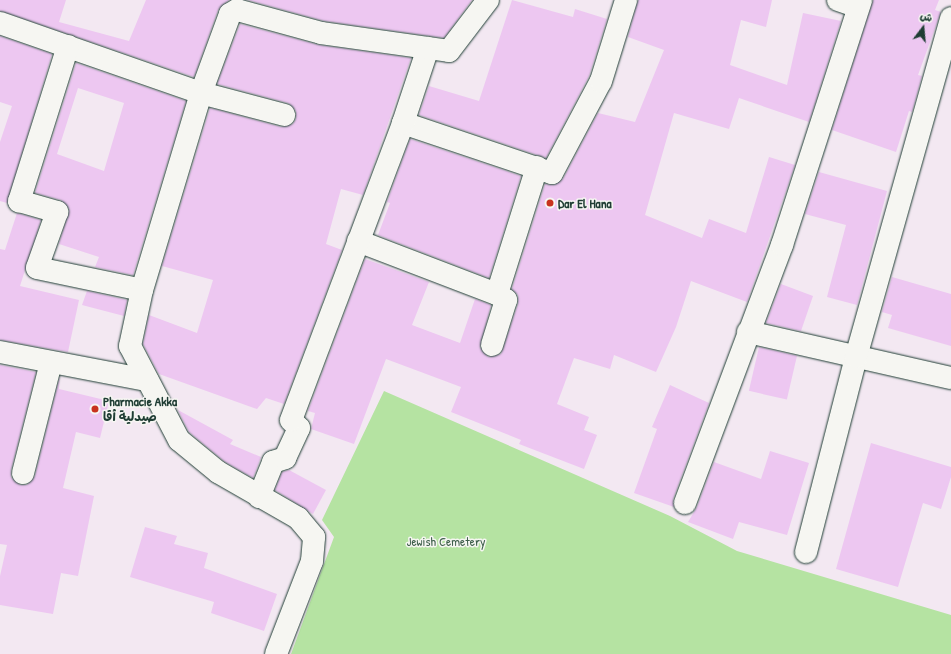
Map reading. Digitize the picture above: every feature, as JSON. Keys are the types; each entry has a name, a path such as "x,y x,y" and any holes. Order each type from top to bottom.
{"street":[{"path":"276,654 312,561 314,537 298,518 259,497 218,472 179,440 130,346 142,290 201,93 230,14 237,10 322,33 449,51 488,0"},
{"path":"403,123 552,173 601,81 626,0"},
{"path":"685,504 748,332 782,245 852,2"},
{"path":"806,552 856,357 951,18"},
{"path":"0,23 201,93 284,115"},
{"path":"68,46 19,201 57,212 37,268 142,290"},
{"path":"259,497 273,462 286,458 299,428 291,420 403,123 428,48"},
{"path":"497,294 537,167"},
{"path":"358,241 497,294 506,300 492,345"},
{"path":"748,332 951,378"},
{"path":"0,352 147,380"},
{"path":"23,473 51,362"}],"green space":[{"name":"Jewish Cemetery","path":"384,391 670,516 737,551 951,615 951,654 291,654 334,537 322,520"}],"building":[{"path":"0,0 66,0 59,22 129,41 146,0 229,0 218,10 194,77 0,11"},
{"path":"248,0 472,0 444,38 324,21"},
{"path":"512,0 573,17 575,9 607,19 589,76 546,158 419,115 429,86 479,101"},
{"path":"638,0 772,0 766,27 741,20 730,65 787,85 803,13 841,21 809,122 739,98 729,129 674,113 645,215 702,238 709,219 746,233 769,157 795,165 747,302 691,281 676,327 656,372 614,355 610,369 574,358 557,404 589,417 584,430 597,435 584,469 519,444 521,440 451,412 461,387 386,359 354,444 311,429 315,413 308,411 365,259 429,282 412,325 460,343 475,299 491,305 480,347 488,357 501,354 518,304 518,295 512,289 545,184 554,185 563,179 598,113 635,122 664,50 628,37"},
{"path":"873,0 939,0 935,10 941,12 918,75 922,76 912,112 909,111 896,152 832,130"},
{"path":"240,24 319,45 411,58 363,195 341,189 326,244 342,250 284,404 266,398 257,409 159,374 143,344 149,315 197,333 213,280 162,266 210,108 281,127 293,124 296,119 296,111 288,103 217,84"},
{"path":"0,36 52,54 7,203 0,201 0,142 12,106 0,102"},
{"path":"76,63 186,101 133,275 95,267 99,257 59,244 69,209 61,200 35,193","holes":["78,88 124,103 104,171 57,154"]},
{"path":"410,139 521,176 489,278 378,235 390,203 387,202"},
{"path":"819,172 887,191 857,305 827,297 846,225 805,214"},
{"path":"17,213 41,220 20,286 79,300 68,352 0,340 0,249 5,250"},
{"path":"892,277 951,294 951,346 888,328 892,315 882,312"},
{"path":"781,284 813,296 801,331 766,323"},
{"path":"87,291 127,300 124,316 82,305"},
{"path":"759,347 797,356 787,400 749,391"},
{"path":"0,365 36,372 11,470 11,477 20,485 27,485 35,476 60,376 59,389 109,401 100,438 76,432 63,488 94,496 78,576 61,573 53,614 0,605 0,576 7,545 0,544"},
{"path":"670,385 709,403 673,499 674,507 634,493 657,429 652,427"},
{"path":"178,410 233,440 230,444 261,457 253,478 225,462 189,432"},
{"path":"871,443 951,467 951,477 941,509 923,503 898,587 836,569"},
{"path":"770,451 809,463 787,535 739,522 733,539 688,522 697,507 714,462 761,479"},
{"path":"289,470 326,490 313,514 275,490 282,472"},
{"path":"145,527 177,536 174,544 208,553 204,568 277,594 264,631 211,613 214,602 130,577"}],"place":[{"name":"Dar El Hana","path":"550,203"},
{"name":"Pharmacie Akka صيدلية أقا","path":"95,409"}]}
